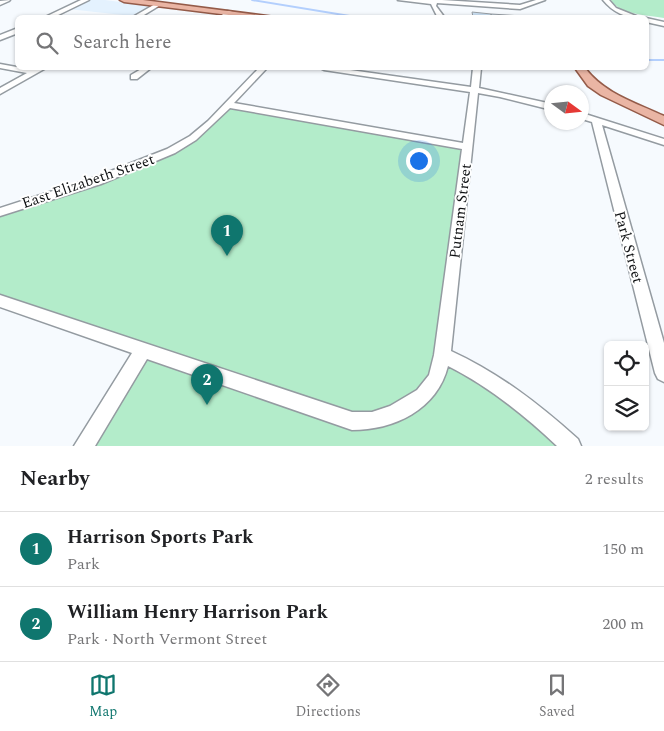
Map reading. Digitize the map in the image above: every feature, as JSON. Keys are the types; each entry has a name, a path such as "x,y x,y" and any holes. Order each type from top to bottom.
{"main road":[{"path":"124,0 254,15"},
{"path":"582,70 592,84 605,93 664,121"}],"street":[{"path":"0,3 7,0"},
{"path":"53,15 86,0"},
{"path":"401,0 492,6 520,6 542,0"},
{"path":"606,0 614,9 630,15"},
{"path":"434,1 435,10 439,15"},
{"path":"139,15 159,4"},
{"path":"225,15 229,12"},
{"path":"649,21 664,24"},
{"path":"0,38 15,31"},
{"path":"0,66 15,68"},
{"path":"0,90 38,70"},
{"path":"134,77 145,70"},
{"name":"East Elizabeth Street","path":"0,212 97,182 156,158 193,138 261,70"},
{"path":"338,70 475,90 544,104"},
{"name":"Putnam Street","path":"0,301 352,421 372,421 409,406 423,396 436,380 442,356 477,70"},
{"path":"228,104 468,146"},
{"path":"589,118 664,142"},
{"name":"Park Street","path":"596,121 664,373"},
{"path":"84,446 143,350"},
{"path":"442,356 466,366 498,385 571,446"}],"shaded area":[{"path":"89,0 105,0 151,6 134,15 68,9"}],"green space":[{"path":"611,0 664,0 664,18 643,15 621,9"},
{"path":"228,105 468,147 442,355 571,446 84,446 143,350 0,301 0,212 97,181 193,138"}],"building":[{"path":"472,12 491,15 473,15"}],"waterway":[{"path":"252,0 344,15"},
{"path":"649,60 664,60"}],"place":[{"name":"Harrison Sports Park","path":"227,256"},
{"name":"William Henry Harrison Park","path":"207,405"}]}
